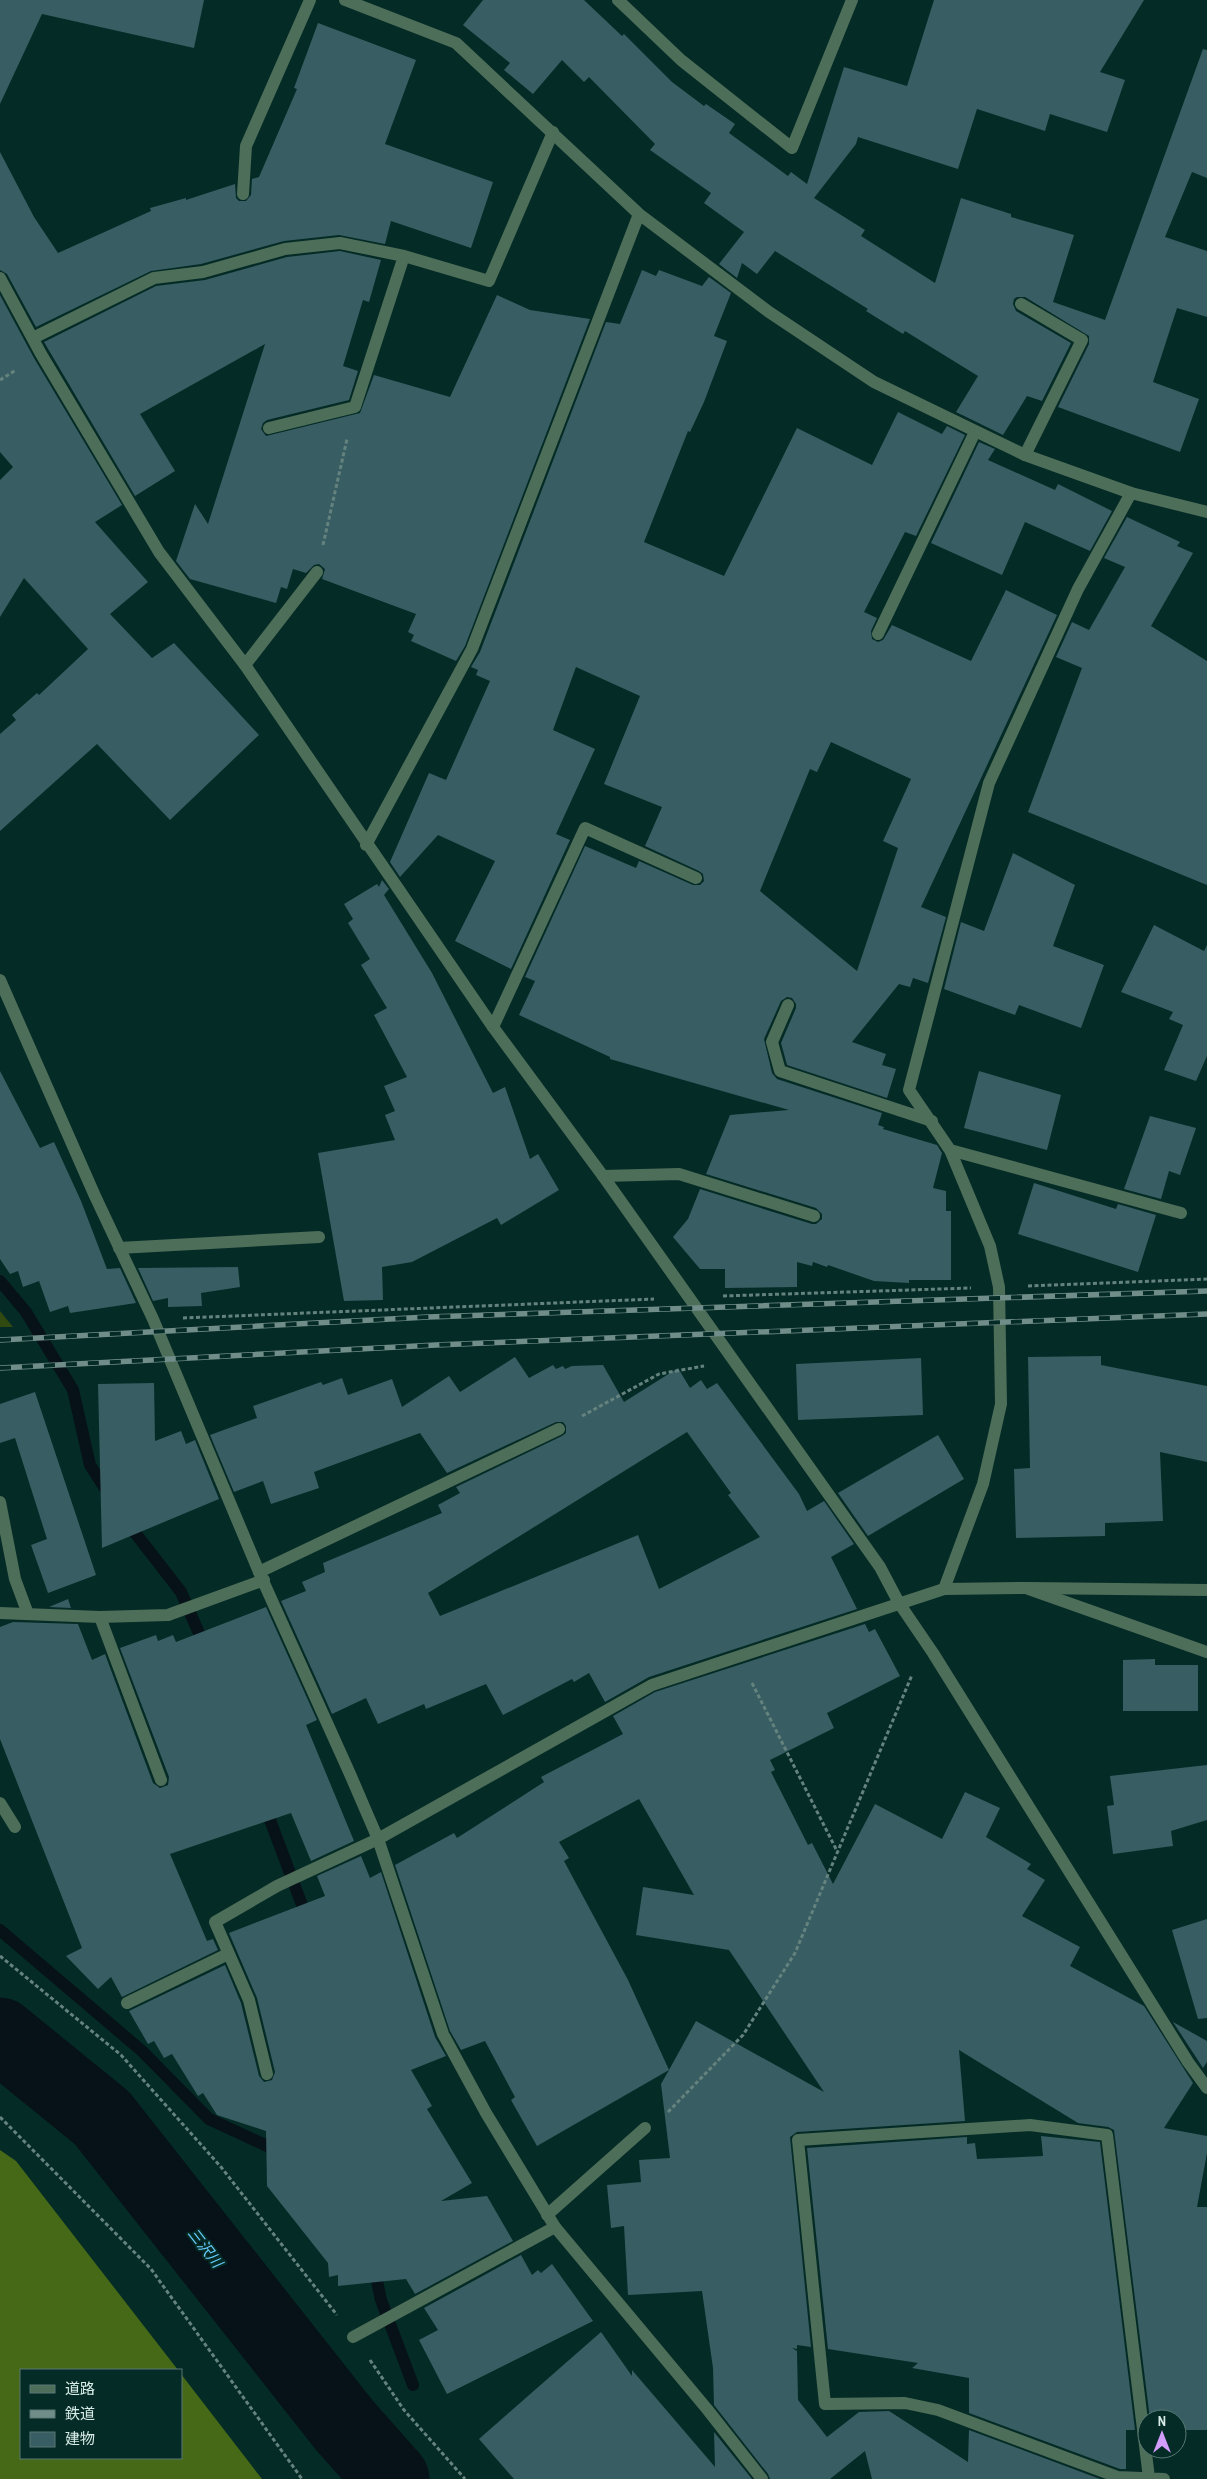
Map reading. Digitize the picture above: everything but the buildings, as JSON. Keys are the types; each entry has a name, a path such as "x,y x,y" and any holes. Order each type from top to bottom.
{"street":[{"path":"243,194 246,146 310,0"},
{"path":"345,0 456,43 639,214 769,312 874,382 1024,455 1131,494 1207,512"},
{"path":"618,0 681,60 792,148 852,0"},
{"path":"33,338 154,278 203,272 285,249 340,243 404,256 489,281 552,132"},
{"path":"366,845 472,649 639,214"},
{"path":"268,428 355,406 404,256"},
{"path":"0,278 33,338 160,552 245,665 366,845 493,1027 603,1176 880,1567 899,1602 933,1653 1188,2062 1207,2088"},
{"path":"1021,304 1082,340 1024,455"},
{"path":"878,634 975,432"},
{"path":"944,1589 982,1484 1001,1404 999,1287 990,1246 950,1150 909,1090 989,783 1078,589 1131,494"},
{"path":"245,665 317,572"},
{"path":"493,1027 586,828 696,878"},
{"path":"0,980 160,1337 261,1576 378,1839 444,2034 486,2113 555,2227 701,2401 762,2479"},
{"path":"788,1005 772,1042 780,1071 932,1121"},
{"path":"950,1150 1181,1213"},
{"path":"603,1176 679,1174 814,1216"},
{"path":"119,1248 319,1236"},
{"path":"0,1613 100,1617 168,1615 203,1603 261,1576 559,1429"},
{"path":"0,1502 15,1579 28,1614"},
{"path":"1026,1588 1207,1652"},
{"path":"267,2074 249,2000 215,1922 276,1886 378,1839 652,1685 739,1658 899,1602 944,1589 1207,1590"},
{"path":"100,1617 161,1780"},
{"path":"0,1803 15,1826"},
{"path":"126,2002 228,1954"},
{"path":"1149,2478 1107,2136 1030,2125 798,2140 825,2404 905,2403 938,2410 1118,2477 1164,2479"},
{"path":"547,2215 645,2128"},
{"path":"353,2336 555,2227"}],"path":[{"path":"317,572 355,406"},
{"path":"559,1429 659,1374 734,1361"},
{"path":"645,2128 657,2122 743,2034 794,1953 913,1674 933,1653"},
{"path":"739,1658 838,1853"},
{"path":"0,1956 122,2055 221,2167 353,2336 404,2410 465,2479"},
{"path":"0,2117 151,2269 302,2479"}],"green space":[{"path":"0,1311 13,1327 0,1327"},
{"path":"0,2150 16,2161 177,2369 20,2369 20,2459 182,2459 182,2375 262,2479 0,2479"}],"waterway":[{"path":"0,1281 26,1312 73,1390 90,1465 110,1496"},
{"path":"126,1521 181,1592 205,1647"},
{"path":"264,1804 308,1921"},
{"path":"0,1930 142,2051 209,2119 280,2152"},
{"name":"三沢川","path":"0,2035 102,2118 345,2426 392,2479"},
{"path":"374,2267 381,2300 413,2385"}],"railway":[{"path":"0,1340 428,1317 1207,1291"},
{"path":"0,1368 436,1345 1207,1314"}]}
